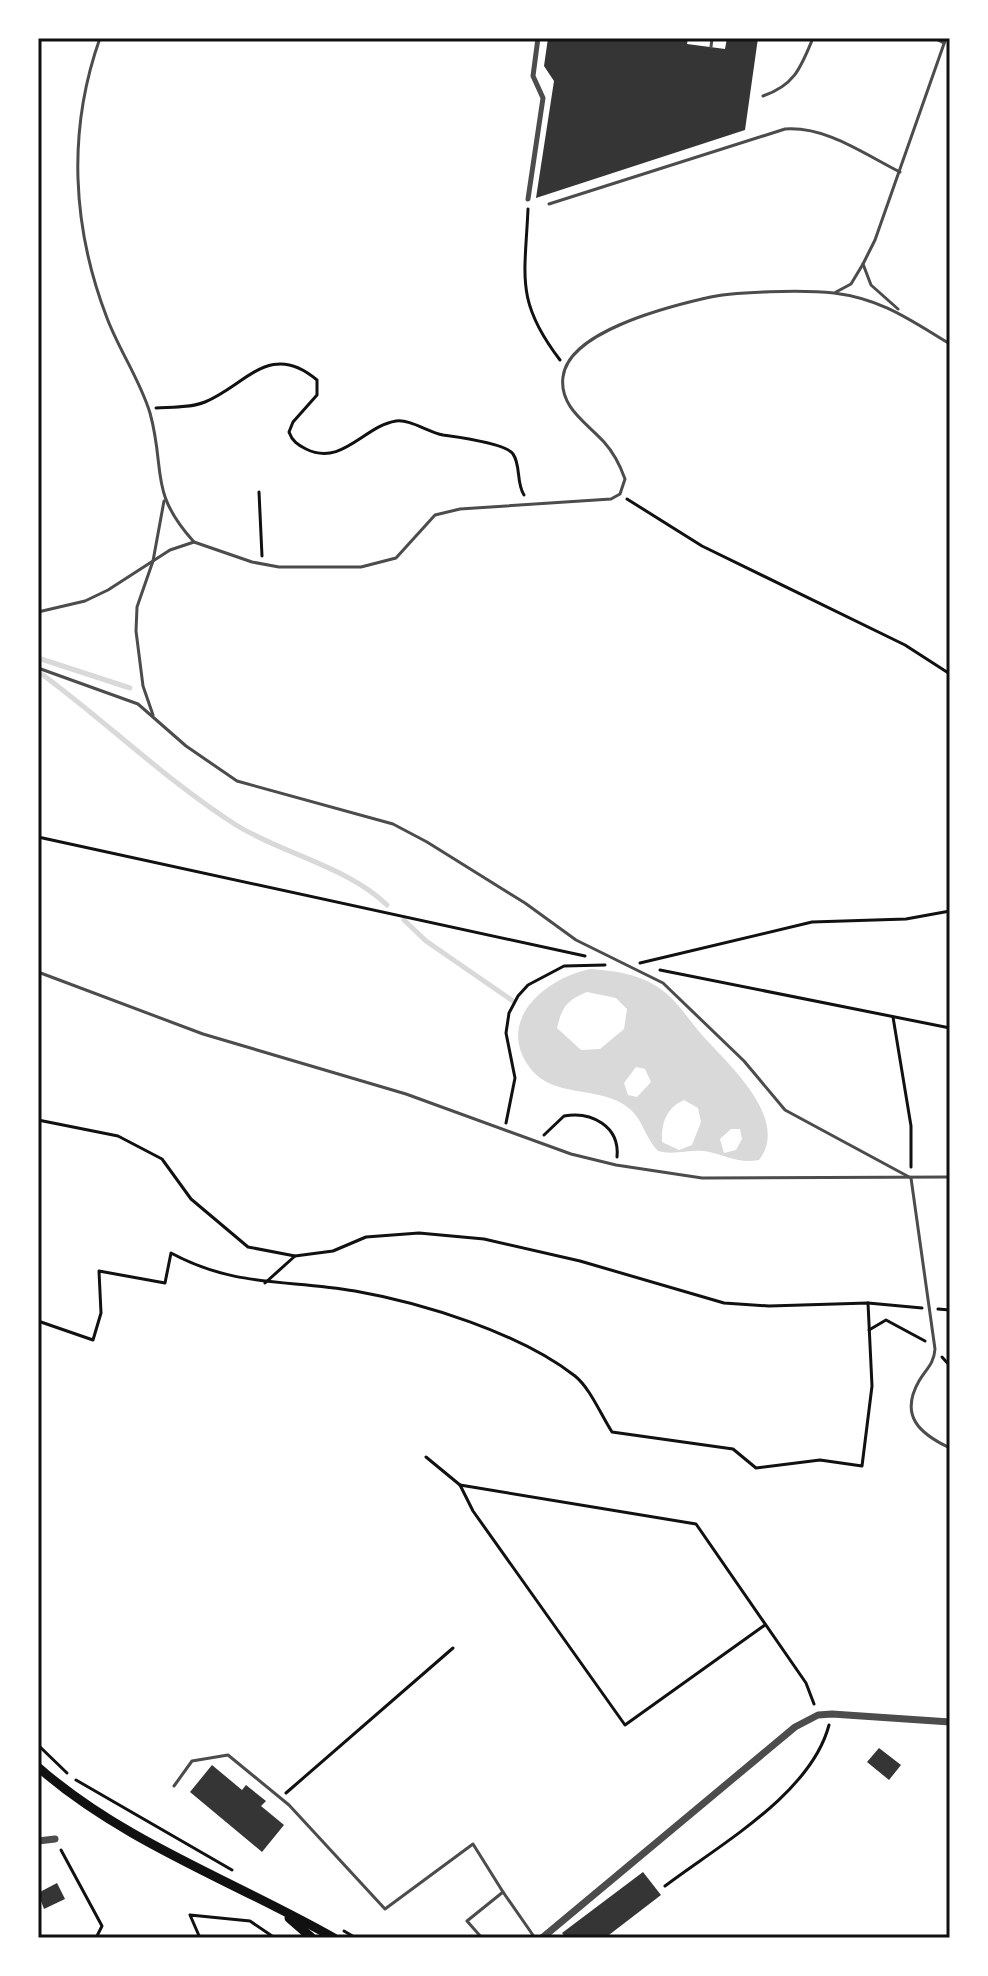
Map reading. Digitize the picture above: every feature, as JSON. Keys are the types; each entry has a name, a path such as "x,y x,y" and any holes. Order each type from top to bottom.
{"main road":[{"path":"38,1767 60,1786 141,1837 334,1938"},
{"path":"281,1910 312,1938"}],"street":[{"path":"528,199 543,98 533,76 538,38"},
{"path":"542,1938 795,1727 818,1715 832,1714 950,1722"},
{"path":"38,1841 55,1839"}],"lane":[{"path":"711,47 712,38"},
{"path":"763,96 782,88 797,76 813,38"},
{"path":"834,293 851,284 863,264 900,172 945,40 934,38"},
{"path":"99,39 78,127 75,173 80,213 107,318 149,412 164,501 153,561 137,607 136,631 143,686 153,715"},
{"path":"549,204 785,129 803,128 821,133 900,172"},
{"path":"863,264 871,285 902,312 950,344"},
{"path":"164,501 194,542 262,564 311,569 384,563 396,558 435,515 611,499 620,494 625,479 616,458 569,405 563,378 566,367 582,344 616,327 708,297 834,293 902,312"},
{"path":"38,612 85,601 170,550 194,542"},
{"path":"38,668 138,704 186,746 237,781 393,824 525,903 576,940 663,983 744,1061 785,1110 911,1178"},
{"path":"38,972 203,1034 406,1094 504,1131 616,1165 702,1178 950,1177"},
{"path":"911,1178 935,1349 934,1361 917,1383 911,1399 913,1414 923,1436 950,1448"},
{"path":"174,1786 192,1761 228,1755 280,1798 385,1909 473,1844 535,1938"},
{"path":"482,1938 467,1921 503,1892"}],"path":[{"path":"528,209 524,293 540,329 566,367"},
{"path":"149,412 155,408 188,407 208,401 253,371 266,366 301,367 317,380 317,395 293,422 289,432 303,447 325,454 342,450 395,421 504,447 513,454 520,488 531,504"},
{"path":"259,492 262,564"},
{"path":"620,494 702,546 905,645 950,674"},
{"path":"38,837 588,956"},
{"path":"504,1131 515,1078 506,1033 509,1013 528,985 564,966 631,965 812,922 906,919 950,911"},
{"path":"602,959 950,1028"},
{"path":"893,1017 911,1126 911,1178"},
{"path":"543,1143 544,1132 564,1116 593,1117 605,1125 615,1141 616,1165"},
{"path":"38,1120 118,1136 162,1159 191,1199 248,1247 295,1256 333,1251 366,1237 419,1233 484,1239 580,1261 724,1303 769,1306 868,1303 950,1310"},
{"path":"38,1321 93,1340 101,1313 99,1271 165,1283 171,1253 203,1270 265,1283 355,1291 447,1315 531,1349 578,1378 612,1432 733,1449 756,1468 820,1460 862,1466 872,1386 868,1303"},
{"path":"265,1283 295,1256"},
{"path":"869,1330 886,1320 912,1331 950,1366"},
{"path":"426,1457 460,1485 473,1511 625,1725 765,1625"},
{"path":"460,1485 696,1524 806,1683 818,1715"},
{"path":"280,1798 453,1648"},
{"path":"665,1886 777,1801 804,1775 825,1740 832,1714"},
{"path":"38,1745 71,1777 242,1876"},
{"path":"55,1839 102,1926 96,1938"},
{"path":"200,1938 190,1915 250,1921 275,1938"},
{"path":"342,1930 356,1938"}],"shaded area":[{"path":"591,969 625,973 641,978 670,996 739,1076 762,1110 767,1127 767,1144 759,1160 740,1160 702,1151 658,1151 635,1114 620,1102 552,1084 530,1068 520,1050 518,1033 522,1018 543,991 574,974","holes":["587,992 616,998 627,1009 624,1029 600,1049 581,1050 557,1028 566,1005","636,1067 645,1069 651,1082 637,1097 628,1095 624,1083","684,1100 698,1108 701,1122 692,1145 679,1150 662,1142 662,1129 673,1107","731,1129 740,1129 742,1139 736,1150 724,1153 720,1139"]}],"building":[{"path":"548,38 688,38 687,44 725,49 727,38 758,38 745,130 536,198 554,81 544,66"},
{"path":"879,1748 901,1765 889,1780 867,1762"},
{"path":"212,1765 242,1790 246,1785 266,1801 261,1806 284,1825 262,1852 190,1792"},
{"path":"643,1872 661,1895 605,1938 566,1938 562,1933"},
{"path":"57,1883 65,1899 44,1909 38,1893"}],"waterway":[{"path":"38,658 130,688"},
{"path":"43,675 186,790 236,825 353,880 387,905"},
{"path":"404,920 426,941 513,1001"}]}
